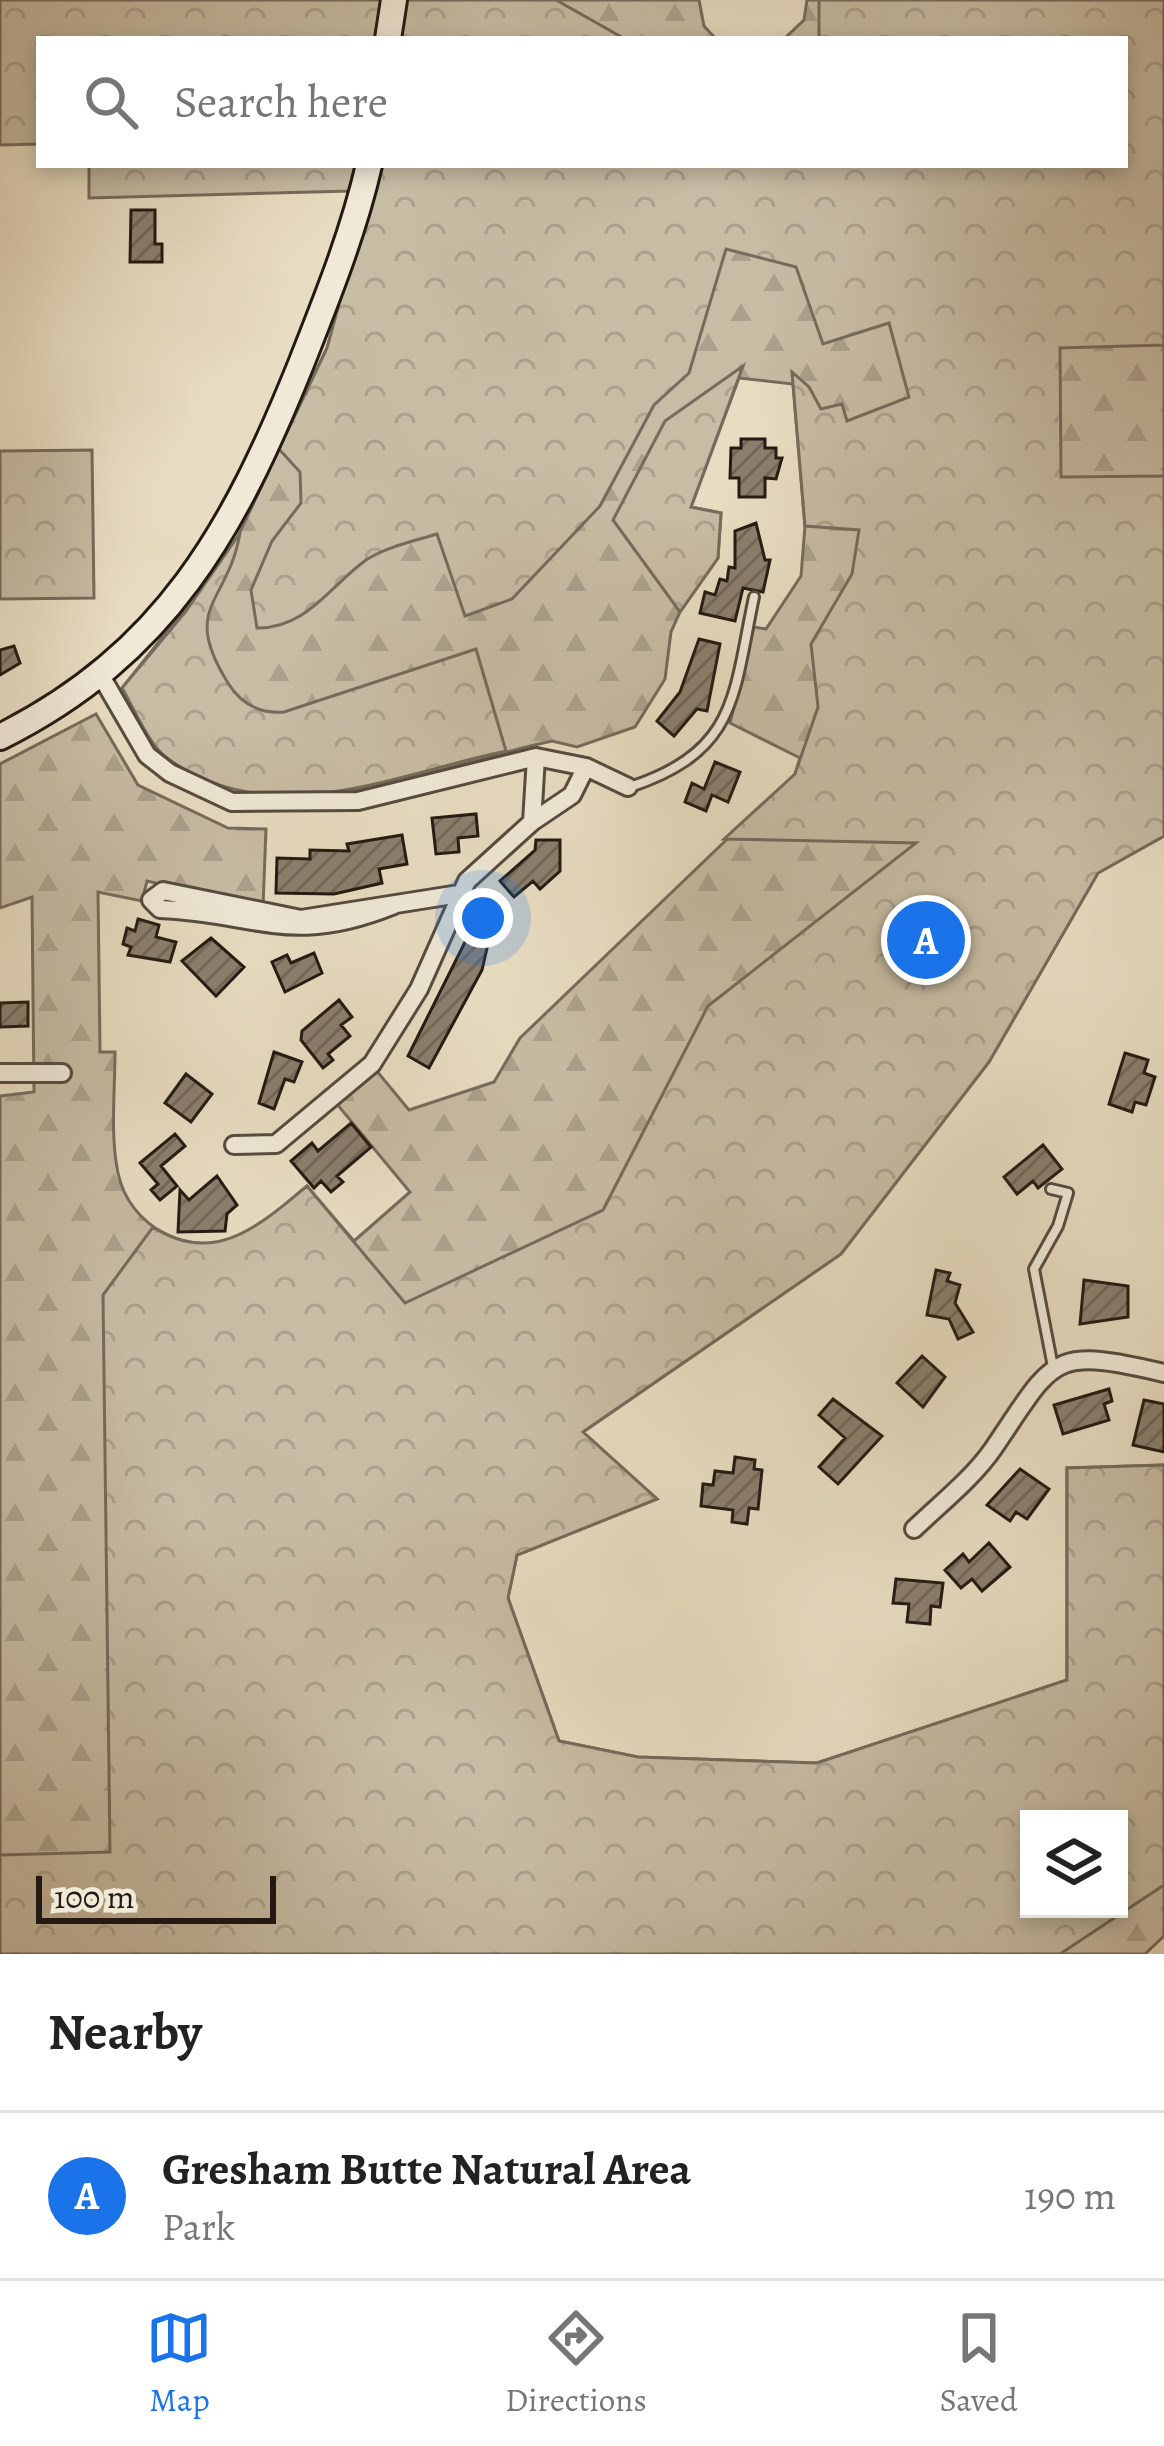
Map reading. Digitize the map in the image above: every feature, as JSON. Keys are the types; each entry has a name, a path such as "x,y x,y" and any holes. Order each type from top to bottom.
{"street":[{"path":"388,36 394,0"},
{"path":"0,737 101,676 181,595 242,501 345,254 368,168"},
{"path":"101,676 156,763 245,804 358,801 536,758 586,767 628,788"},
{"path":"532,822 536,758"},
{"path":"234,1145 276,1144 372,1064 419,988 451,926 459,894 476,869 572,795 586,767"},
{"path":"394,905 342,922 294,928 160,909 151,900 163,891 301,919 459,894"},
{"path":"0,1073 62,1073"},
{"path":"914,1529 990,1454 1028,1394 1053,1367 1102,1359 1164,1373"}],"lane":[{"path":"628,788 679,768 714,740 731,699 754,597"},
{"path":"1051,1189 1068,1193 1058,1226 1034,1269 1053,1367"}],"green space":[{"path":"0,0 382,0 376,36 36,36 36,144 0,145"},
{"path":"404,0 699,0 704,26 713,36 398,36"},
{"path":"404,0 556,0 620,36 398,36"},
{"path":"807,0 1164,0 1164,836 1098,873 989,1062 841,1254 583,1432 657,1499 517,1555 508,1598 559,1741 638,1757 817,1763 1067,1680 1067,1468 1164,1465 1164,1936 1145,1954 0,1954 0,1096 34,1092 32,897 0,908 0,764 96,714 138,785 228,828 266,829 263,907 147,881 142,901 98,892 100,1052 115,1052 118,1173 124,1192 148,1223 183,1240 222,1242 241,1236 307,1186 354,1241 410,1192 336,1103 376,1070 409,1110 494,1082 520,1038 795,774 800,758 730,723 754,627 766,629 801,576 805,526 793,384 739,378 691,507 721,513 718,558 680,612 671,632 665,679 635,727 577,747 552,741 407,779 307,795 258,793 211,782 167,758 122,688 231,551 327,348 371,202 1128,168 1128,36 787,36 804,20"},
{"path":"819,0 1164,0 1164,345 1060,348 1061,477 1164,476 1164,836 1098,873 989,1062 841,1254 583,1432 657,1499 517,1555 508,1598 559,1741 638,1757 817,1763 1067,1680 1067,1468 1164,1465 1164,1885 1128,1909 1128,1810 1020,1810 1020,1918 1114,1918 1060,1954 0,1954 0,1855 110,1852 103,1295 153,1227 196,1243 216,1242 254,1227 307,1186 405,1303 603,1210 708,1006 916,843 724,839 795,774 818,707 811,644 852,574 859,530 805,526 792,372 809,387 821,409 842,404 847,421 909,397 889,323 823,344 796,267 726,249 689,373 654,405 600,506 512,599 465,616 437,534 374,555 304,614 257,628 251,590 272,541 301,503 300,472 279,449 327,348 376,168 1128,168 1128,36 819,36"},
{"path":"89,168 355,168 351,191 89,198"},
{"path":"743,366 691,507 721,513 718,558 680,612 613,520 665,421"},
{"path":"92,450 94,598 0,599 0,451"},
{"path":"240,533 212,606 208,637 228,683 245,702 284,712 476,649 506,751 378,783 291,795 248,792 207,780 167,758 122,688 186,611"}],"building":[{"path":"131,210 155,210 155,244 162,244 162,262 130,262"},
{"path":"741,439 765,439 765,448 776,448 776,458 782,458 776,479 765,478 765,497 739,497 739,478 730,478 731,448 741,448"},
{"path":"756,523 765,560 770,560 763,592 743,588 735,621 700,613 705,592 715,595 720,579 727,581 729,567 735,568 735,531"},
{"path":"699,639 720,644 707,711 697,709 674,736 657,721 680,692"},
{"path":"14,646 20,663 0,675 0,650"},
{"path":"715,762 740,772 728,802 712,795 706,811 685,802 692,783 704,789"},
{"path":"476,814 478,836 458,838 459,852 436,854 432,818"},
{"path":"402,835 407,864 379,869 382,883 334,894 276,893 277,858 310,859 310,850 349,851 347,844"},
{"path":"536,840 560,840 560,871 540,889 533,881 514,897 500,881 535,850"},
{"path":"138,919 159,925 156,937 176,942 170,962 128,955 131,947 123,944 127,928 135,931"},
{"path":"469,934 488,944 482,970 429,1068 408,1056"},
{"path":"211,938 244,967 216,996 182,961"},
{"path":"314,953 322,973 285,992 272,962 287,955 291,963"},
{"path":"339,1000 352,1017 341,1025 350,1036 328,1054 333,1060 323,1068 301,1040 302,1031"},
{"path":"28,1002 28,1026 0,1027 0,1003"},
{"path":"274,1052 302,1062 294,1082 285,1079 274,1109 259,1103"},
{"path":"1125,1053 1148,1060 1144,1073 1155,1077 1146,1105 1135,1102 1132,1112 1109,1104"},
{"path":"186,1074 212,1094 191,1122 165,1103"},
{"path":"351,1123 371,1147 337,1176 343,1182 331,1192 321,1181 314,1188 291,1161 312,1143 318,1151"},
{"path":"175,1134 185,1146 161,1166 177,1186 160,1200 151,1190 158,1184 140,1163"},
{"path":"1043,1145 1062,1169 1038,1188 1033,1181 1017,1194 1004,1177"},
{"path":"217,1176 237,1205 227,1214 225,1231 178,1232 180,1190 189,1200"},
{"path":"936,1270 950,1273 947,1281 960,1285 955,1303 973,1332 958,1339 949,1319 927,1315"},
{"path":"1084,1280 1128,1286 1128,1317 1080,1324"},
{"path":"922,1356 945,1377 923,1407 897,1383"},
{"path":"1109,1389 1112,1401 1104,1404 1109,1420 1063,1434 1054,1405"},
{"path":"833,1399 882,1436 838,1484 819,1467 845,1438 819,1415"},
{"path":"1144,1400 1164,1404 1164,1452 1133,1445"},
{"path":"735,1457 755,1460 754,1469 762,1470 758,1509 749,1508 747,1524 732,1522 733,1510 701,1506 703,1484 713,1485 715,1471 733,1473"},
{"path":"1020,1469 1049,1489 1027,1519 1016,1512 1010,1521 987,1505"},
{"path":"989,1543 1010,1567 982,1591 972,1579 961,1588 945,1570 963,1554 969,1562"},
{"path":"896,1579 943,1583 940,1607 931,1606 930,1624 907,1622 909,1604 893,1603"}],"place":[{"name":"Gresham Butte Natural Area","path":"926,940"}]}
